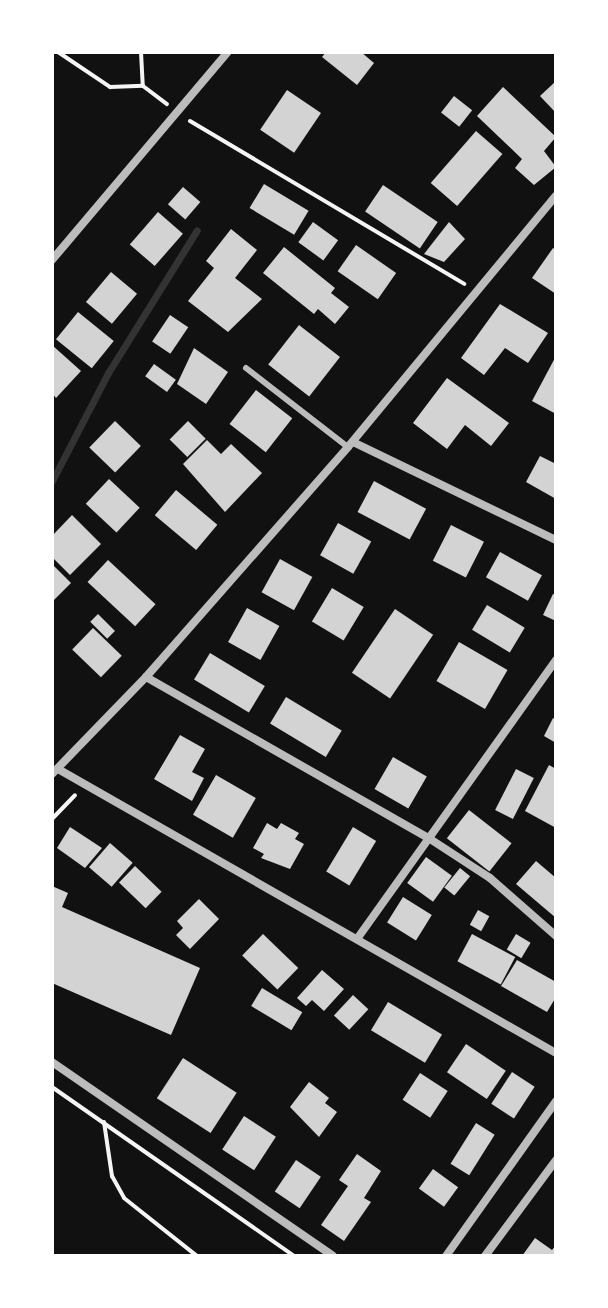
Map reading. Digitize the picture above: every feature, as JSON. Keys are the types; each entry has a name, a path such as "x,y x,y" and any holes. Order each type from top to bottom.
{"street":[{"path":"52,260 228,52"},
{"path":"556,196 474,290 350,445 146,677 55,772 556,1053"},
{"path":"350,445 556,540"},
{"path":"357,939 556,660"},
{"path":"146,677 427,837 490,878 556,936"},
{"path":"52,1062 333,1256"},
{"path":"446,1256 556,1101"},
{"path":"485,1256 556,1160"}],"lane":[{"path":"246,368 350,445"}],"path":[{"path":"58,52 110,87 143,86 208,134 474,290"},
{"path":"141,52 143,86"},
{"path":"52,819 84,786"},
{"path":"52,1087 294,1256"},
{"path":"104,1122 112,1176 124,1198 197,1256"}],"building":[{"path":"326,52 361,52 374,63 357,85 322,57"},
{"path":"556,81 556,113 540,96"},
{"path":"503,87 556,137 544,151 556,167 534,185 515,168 522,159 477,116"},
{"path":"287,90 321,113 294,153 260,130"},
{"path":"454,96 472,110 459,127 441,113"},
{"path":"476,131 502,154 457,206 431,183"},
{"path":"264,184 309,211 294,235 250,208"},
{"path":"383,185 438,222 420,248 365,212"},
{"path":"183,187 200,202 185,219 168,204"},
{"path":"158,212 183,234 155,266 130,244"},
{"path":"313,222 338,240 323,260 298,242"},
{"path":"449,222 465,239 444,262 424,254"},
{"path":"231,229 257,250 235,278 262,299 228,332 188,301 214,268 206,261"},
{"path":"356,245 396,273 378,299 338,271"},
{"path":"284,247 335,288 331,293 349,307 335,324 318,309 314,314 263,273"},
{"path":"553,248 556,250 556,294 532,278"},
{"path":"111,272 137,294 112,324 86,302"},
{"path":"500,304 548,333 528,363 505,348 484,375 461,358"},
{"path":"78,312 114,341 92,368 56,339"},
{"path":"170,315 188,327 170,354 152,342"},
{"path":"299,325 340,357 309,396 268,364"},
{"path":"52,345 81,371 56,398 52,393"},
{"path":"194,348 228,372 206,404 177,384"},
{"path":"556,356 556,414 532,401"},
{"path":"154,364 176,380 167,392 145,376"},
{"path":"447,378 509,423 491,446 465,425 447,449 413,423"},
{"path":"256,390 292,418 266,452 230,424"},
{"path":"115,421 141,446 115,473 89,448"},
{"path":"188,421 206,439 187,457 170,439"},
{"path":"207,440 221,454 231,444 262,473 225,512 183,464"},
{"path":"540,456 556,464 556,499 526,482"},
{"path":"109,479 140,508 117,533 86,504"},
{"path":"374,481 426,509 410,540 358,512"},
{"path":"176,490 217,525 196,550 155,515"},
{"path":"72,515 101,544 70,575 52,557 52,536"},
{"path":"338,523 371,541 353,574 320,555"},
{"path":"451,525 484,542 466,577 433,561"},
{"path":"500,552 542,575 528,601 486,577"},
{"path":"280,559 312,577 294,610 262,592"},
{"path":"108,560 156,604 135,626 88,582"},
{"path":"52,564 71,583 52,602"},
{"path":"332,588 364,607 344,640 312,621"},
{"path":"553,594 556,595 556,621 543,615"},
{"path":"487,605 525,628 510,653 472,630"},
{"path":"247,608 279,626 260,660 228,642"},
{"path":"395,609 433,635 390,699 352,673"},
{"path":"98,614 115,631 107,639 90,622"},
{"path":"93,628 122,656 101,677 72,650"},
{"path":"459,642 507,670 485,709 436,681"},
{"path":"210,653 265,686 249,713 194,680"},
{"path":"286,697 342,730 326,757 270,724"},
{"path":"553,718 556,720 556,743 544,736"},
{"path":"180,735 205,749 192,772 204,778 192,801 154,779"},
{"path":"393,757 427,776 408,809 374,789"},
{"path":"549,765 556,769 556,828 525,811"},
{"path":"516,769 534,778 513,819 495,810"},
{"path":"216,775 256,798 233,838 193,815"},
{"path":"469,810 512,843 489,872 447,838"},
{"path":"267,823 277,829 281,823 299,833 295,839 304,844 290,869 261,858 264,854 253,848"},
{"path":"70,827 102,848 85,868 57,848"},
{"path":"353,827 376,841 349,885 326,872"},
{"path":"110,843 133,863 112,887 89,867"},
{"path":"426,857 452,876 433,902 407,883"},
{"path":"536,861 556,878 556,918 516,884"},
{"path":"135,866 162,892 146,908 119,883"},
{"path":"460,868 470,876 454,896 444,887"},
{"path":"52,886 68,893 62,907 200,968 171,1035 52,983"},
{"path":"403,897 432,915 416,940 387,922"},
{"path":"199,899 219,919 190,949 176,935 183,928 177,921"},
{"path":"478,910 489,916 481,931 470,925"},
{"path":"263,934 298,968 277,990 242,956"},
{"path":"472,934 515,957 501,984 457,961"},
{"path":"516,934 531,943 521,958 507,949"},
{"path":"517,960 556,982 556,997 547,1012 501,986"},
{"path":"322,970 344,989 324,1011 312,1000 306,1006 297,998"},
{"path":"262,988 302,1012 291,1030 251,1006"},
{"path":"353,995 368,1009 349,1030 334,1015"},
{"path":"388,1002 442,1034 425,1063 371,1030"},
{"path":"466,1044 506,1071 487,1099 447,1072"},
{"path":"183,1058 237,1093 211,1133 157,1098"},
{"path":"512,1072 535,1087 514,1119 491,1104"},
{"path":"420,1073 448,1091 430,1118 403,1100"},
{"path":"309,1082 329,1098 325,1103 337,1112 319,1137 290,1107"},
{"path":"244,1116 276,1137 254,1170 222,1150"},
{"path":"476,1123 495,1135 469,1175 451,1164"},
{"path":"357,1154 381,1171 364,1198 371,1202 344,1241 321,1225 348,1186 339,1180"},
{"path":"296,1160 321,1177 300,1208 275,1192"},
{"path":"433,1169 458,1187 444,1207 419,1188"},
{"path":"535,1238 552,1250 556,1245 556,1256 522,1256"}],"waterway":[{"path":"52,481 108,373 197,230"}]}
